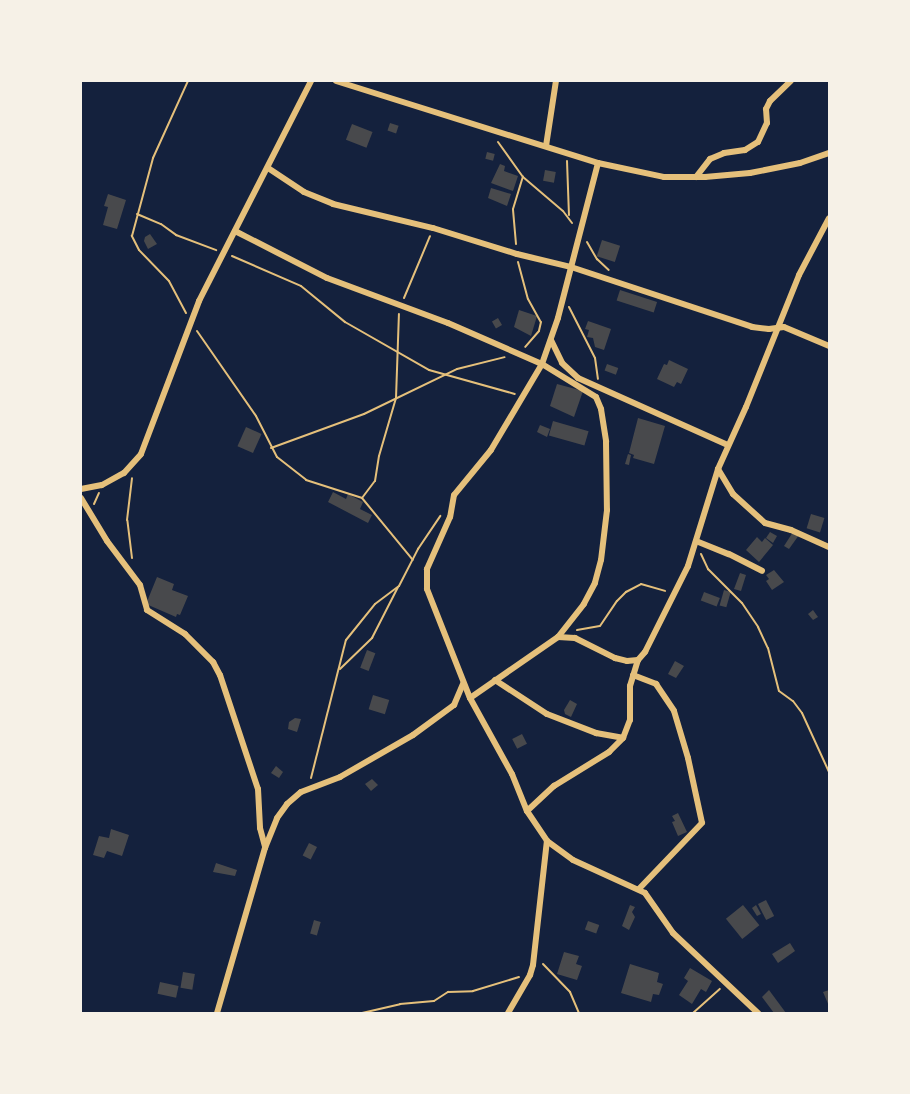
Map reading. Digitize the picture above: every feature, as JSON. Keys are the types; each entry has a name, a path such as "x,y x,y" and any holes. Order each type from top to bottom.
{"street":[{"path":"81,489 102,485 124,473 135,463 147,440 190,322 311,81"},
{"path":"336,81 598,163 664,177 750,173 800,163 829,153"},
{"path":"546,146 556,81"},
{"path":"696,177 710,159 724,153 745,150 758,142 768,123 766,109 770,101 791,81"},
{"path":"598,163 563,297 542,364 482,464 454,495 450,517 427,569 427,589 470,698 512,774 527,811 547,841 573,860 639,889 673,933 758,1013"},
{"path":"268,168 304,192 333,204 433,228 517,254 571,267 752,327 795,330 829,346"},
{"path":"527,811 554,786 609,752 623,738 630,720 633,675 638,660 645,652 675,597 697,542 718,469 746,407 799,275 829,218"},
{"path":"235,231 308,269 542,364 596,397 601,409 606,442 607,510 601,560 584,604 558,637 470,698"},
{"path":"550,340 562,363 570,371 597,388 728,445"},
{"path":"718,469 733,494 765,523 791,530 829,547"},
{"path":"81,498 113,550 140,585 147,610 185,634 213,662 220,675 258,789 260,828 266,848"},
{"path":"697,542 729,554 762,571"},
{"path":"558,637 567,636 615,658 638,660"},
{"path":"633,675 656,684 674,711 688,758 702,823 639,889"},
{"path":"495,680 547,714 596,733 623,738"},
{"path":"218,1013 266,848 282,811 301,792 340,777 413,735 454,705 464,684"},
{"path":"508,1013 530,975 535,955 547,841"}],"path":[{"path":"188,81 153,158 132,230 134,242 169,281 190,322 256,416 271,448 286,466 306,480 362,498 413,560"},
{"path":"491,129 523,177 569,216 566,152"},
{"path":"271,448 364,414 469,364 519,354 541,326 539,317 531,307 525,291 517,254 513,209 523,177"},
{"path":"137,214 152,219 176,235 293,281 345,322 443,375 522,396"},
{"path":"362,498 375,481 379,456 396,398 400,306 433,228"},
{"path":"580,232 597,259 624,285"},
{"path":"563,297 595,358 597,388"},
{"path":"133,564 127,520 135,463"},
{"path":"89,510 102,485"},
{"path":"340,669 372,638 413,560 444,511"},
{"path":"697,542 708,569 742,603 758,627 771,656 779,691 793,701 802,713 829,772"},
{"path":"567,636 576,630 600,626 617,601 626,592 641,584 660,588 675,597"},
{"path":"309,789 350,634 375,604 399,586"},
{"path":"535,955 561,981 579,1013"},
{"path":"362,1013 400,1004 434,1000 448,992 473,991 487,984 530,975"},
{"path":"693,1013 727,982"}],"building":[{"path":"390,123 399,126 396,133 388,131"},
{"path":"352,124 373,132 366,148 346,140"},
{"path":"487,152 495,154 493,161 485,159"},
{"path":"500,164 505,166 504,171 518,176 513,191 491,183"},
{"path":"545,170 556,172 554,183 543,181"},
{"path":"491,188 511,194 507,206 488,198"},
{"path":"108,194 126,200 117,229 103,225 108,207 104,206"},
{"path":"150,234 157,244 148,249 144,241 145,237"},
{"path":"602,240 620,246 615,262 597,256"},
{"path":"620,290 657,302 654,313 617,300"},
{"path":"519,310 537,316 531,336 514,327"},
{"path":"498,318 502,325 496,328 492,322"},
{"path":"588,321 611,329 604,350 595,347 593,338 587,337 589,330 585,329"},
{"path":"669,360 688,369 681,384 677,382 674,387 657,379 664,364 667,365"},
{"path":"607,364 618,368 616,375 605,371"},
{"path":"557,384 583,391 574,417 550,406"},
{"path":"638,418 665,426 654,464 633,458 634,455 629,453"},
{"path":"553,421 589,431 584,446 549,435"},
{"path":"540,425 550,429 547,437 537,432"},
{"path":"246,427 262,434 253,453 237,446"},
{"path":"628,454 631,455 629,465 625,464"},
{"path":"333,492 346,499 348,494 363,502 360,509 372,515 368,523 328,502"},
{"path":"811,514 824,518 820,532 807,528"},
{"path":"770,532 777,536 773,543 766,538"},
{"path":"793,532 799,535 789,549 784,546"},
{"path":"757,537 762,542 765,538 773,545 759,562 746,550"},
{"path":"774,570 784,582 772,590 766,581 769,579 766,575"},
{"path":"740,573 746,575 741,591 734,589"},
{"path":"157,577 174,584 172,590 188,596 180,615 177,614 176,617 146,604"},
{"path":"724,590 731,592 726,607 720,605"},
{"path":"704,592 720,598 717,606 701,600"},
{"path":"813,610 818,617 813,620 808,614"},
{"path":"367,650 375,653 369,671 360,668"},
{"path":"675,661 684,666 676,678 668,674"},
{"path":"373,695 389,700 385,714 369,709"},
{"path":"570,700 577,704 571,717 565,714 564,710"},
{"path":"295,718 301,719 297,732 288,729 289,722"},
{"path":"522,734 527,744 517,749 512,739"},
{"path":"276,766 283,772 279,778 271,773"},
{"path":"372,779 378,785 371,791 365,784"},
{"path":"678,813 687,832 678,836 672,816"},
{"path":"111,829 129,835 122,856 107,851 104,858 93,855 99,836 109,838"},
{"path":"309,843 317,847 311,860 303,855"},
{"path":"216,863 237,870 235,876 213,872"},
{"path":"766,900 774,916 766,920 758,904"},
{"path":"630,905 635,907 632,912 635,917 629,930 622,926"},
{"path":"743,905 759,925 742,939 726,919"},
{"path":"756,905 761,914 757,916 752,908"},
{"path":"314,920 321,922 317,935 310,933"},
{"path":"588,921 599,925 596,934 585,929"},
{"path":"790,943 795,951 778,963 772,954"},
{"path":"564,952 579,956 576,964 582,966 577,980 557,974"},
{"path":"630,964 659,973 657,982 663,984 659,995 653,994 651,1002 621,993"},
{"path":"690,968 712,981 706,992 701,989 692,1004 679,995 688,981 684,978"},
{"path":"183,972 195,974 192,990 180,988"},
{"path":"160,982 179,986 176,998 158,994"},
{"path":"769,990 786,1013 774,1013 762,997"},
{"path":"829,990 829,1006 823,992"}]}
